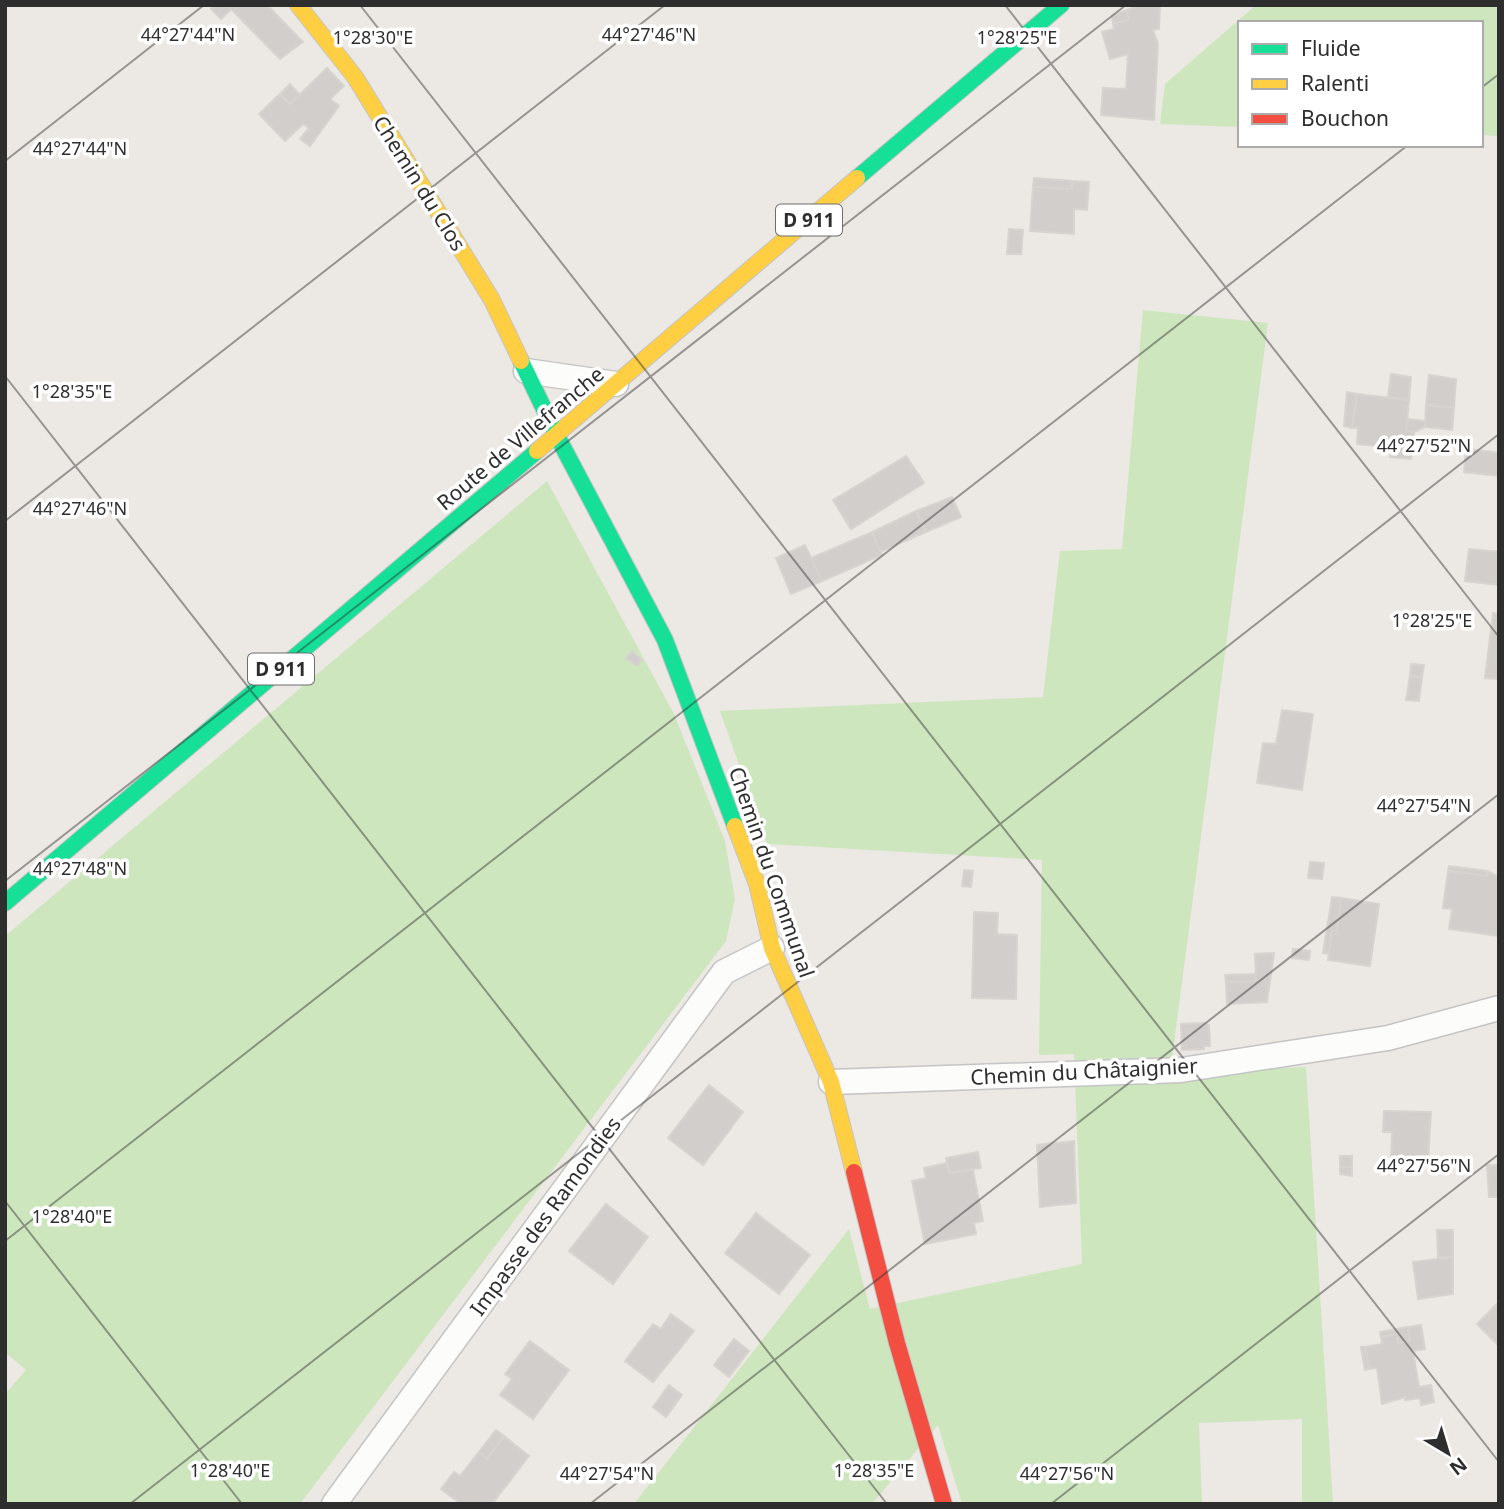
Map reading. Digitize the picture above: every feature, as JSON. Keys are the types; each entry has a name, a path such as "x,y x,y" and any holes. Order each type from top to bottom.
{"street":[{"name":"Chemin du Clos","path":"298,5 362,88 492,300 556,434"},
{"name":"Route de Villefranche","path":"5,903 1061,5"},
{"path":"526,371 616,384"},
{"name":"Chemin du Communal","path":"556,434 665,640 757,884 772,948 831,1082 897,1343 944,1504"},
{"name":"Impasse des Ramondies","path":"334,1504 724,972 772,948"},
{"name":"Chemin du Châtaignier","path":"831,1082 1181,1070 1376,1040 1499,1008"}],"green space":[{"path":"1256,5 1499,5 1499,136 1483,135 1483,21 1238,21 1238,127 1160,124 1165,84"},
{"path":"1143,310 1268,323 1170,1074 1306,1067 1333,1504 1302,1504 1302,1419 1199,1423 1202,1504 962,1504 938,1425 872,1504 634,1504 849,1229 870,1309 1082,1264 1074,1054 1039,1055 1042,860 767,844 720,711 1043,697 1060,551 1122,549"},
{"path":"547,481 674,714 725,841 735,899 726,941 300,1504 5,1504 5,1394 26,1370 5,1352 5,936"}],"building":[{"path":"215,5 227,5 231,9 221,19 211,9"},
{"path":"227,5 267,5 303,42 280,59"},
{"path":"1141,5 1160,5 1159,29 1153,30 1158,44 1154,120 1101,115 1103,88 1126,89 1128,54 1110,59 1102,32 1114,29 1113,23 1129,20 1127,10"},
{"path":"1127,10 1129,20 1113,23 1112,16"},
{"path":"327,68 344,86 330,99 339,106 310,146 300,139 309,128 303,124 285,141 259,114 280,94 290,104"},
{"path":"290,84 300,95 290,104 280,94"},
{"path":"1034,178 1072,181 1072,189 1033,187"},
{"path":"1072,181 1089,182 1087,210 1074,209 1074,234 1030,231 1033,187 1072,189"},
{"path":"1009,229 1023,230 1021,254 1007,254"},
{"path":"1391,374 1411,377 1409,400 1388,397"},
{"path":"1429,375 1456,379 1454,408 1426,405"},
{"path":"1347,392 1357,394 1352,428 1344,426"},
{"path":"1357,394 1409,400 1406,431 1414,432 1411,459 1390,457 1391,447 1357,444 1358,428 1352,428"},
{"path":"1426,405 1454,408 1452,430 1425,427"},
{"path":"1407,419 1425,421 1425,427 1414,432 1406,431"},
{"path":"1466,449 1499,453 1499,476 1464,472"},
{"path":"906,456 924,483 851,529 833,500"},
{"path":"952,497 961,517 926,532 916,511"},
{"path":"916,511 926,532 880,552 872,532"},
{"path":"872,532 882,555 822,581 811,558"},
{"path":"805,545 822,581 791,594 776,558"},
{"path":"1469,549 1499,552 1499,585 1465,581"},
{"path":"1493,613 1499,614 1499,679 1485,678"},
{"path":"632,651 642,660 637,666 626,658"},
{"path":"1411,664 1424,665 1422,677 1410,676"},
{"path":"1410,676 1422,677 1419,701 1406,700"},
{"path":"1282,710 1313,714 1302,790 1257,783 1263,743 1276,744"},
{"path":"1310,862 1324,863 1322,879 1308,878"},
{"path":"1449,866 1488,871 1487,876 1448,871"},
{"path":"964,870 973,871 971,887 962,886"},
{"path":"1448,871 1487,876 1488,871 1499,877 1499,936 1449,929 1452,909 1443,908"},
{"path":"1332,897 1341,898 1337,931 1332,931 1329,954 1323,953"},
{"path":"1341,898 1379,904 1370,966 1328,960 1332,931 1337,931"},
{"path":"974,912 998,913 997,934 1017,935 1016,999 972,998"},
{"path":"1293,949 1310,951 1309,960 1292,958"},
{"path":"1274,953 1267,1002 1227,1004 1226,982 1256,981 1255,954"},
{"path":"1256,974 1256,981 1226,982 1225,975"},
{"path":"1181,1024 1209,1025 1210,1046 1204,1046 1204,1049 1182,1050"},
{"path":"709,1085 743,1112 703,1165 668,1138"},
{"path":"1384,1111 1431,1112 1428,1162 1391,1160 1392,1132 1383,1132"},
{"path":"1074,1141 1076,1203 1040,1207 1037,1145"},
{"path":"978,1152 981,1168 949,1173 946,1158"},
{"path":"1340,1156 1352,1156 1352,1167 1340,1167"},
{"path":"947,1163 949,1173 973,1170 983,1221 974,1223 976,1234 925,1244 912,1181 926,1178 924,1168"},
{"path":"1487,1165 1499,1165 1499,1197 1489,1197"},
{"path":"1340,1167 1352,1167 1352,1176 1340,1174"},
{"path":"606,1204 648,1237 613,1284 569,1251"},
{"path":"756,1213 810,1255 779,1294 725,1253"},
{"path":"1437,1230 1453,1230 1453,1257 1438,1257"},
{"path":"1453,1257 1453,1294 1418,1299 1413,1262"},
{"path":"1499,1304 1499,1346 1477,1324"},
{"path":"671,1314 694,1331 653,1382 625,1361 653,1324 661,1329"},
{"path":"1421,1325 1425,1349 1413,1351 1419,1387 1431,1385 1434,1402 1421,1405 1420,1398 1405,1400 1405,1397 1382,1404 1377,1368 1369,1369 1365,1347 1382,1344 1381,1337 1397,1334 1398,1343 1410,1341 1408,1327"},
{"path":"1408,1327 1410,1341 1398,1343 1397,1334 1381,1337 1380,1332"},
{"path":"734,1339 749,1351 729,1377 714,1365"},
{"path":"530,1341 569,1370 533,1419 500,1395 512,1379 505,1374"},
{"path":"1361,1347 1365,1347 1369,1369 1365,1370"},
{"path":"669,1385 682,1395 666,1417 653,1407"},
{"path":"496,1430 504,1436 487,1459 479,1452"},
{"path":"504,1436 529,1456 492,1504 461,1504 441,1489 454,1472 460,1476 479,1452 487,1459"}],"traffic: fast":[{"path":"857,178 1061,5"},
{"path":"521,361 556,434 665,640 735,826"},
{"path":"5,903 537,451"}],"traffic: slow":[{"path":"298,5 355,77 492,300 521,361"},
{"path":"537,451 857,178"},
{"path":"735,826 757,884 772,948 831,1082 854,1172"}],"traffic: jam":[{"path":"854,1172 897,1343 944,1504"}]}
